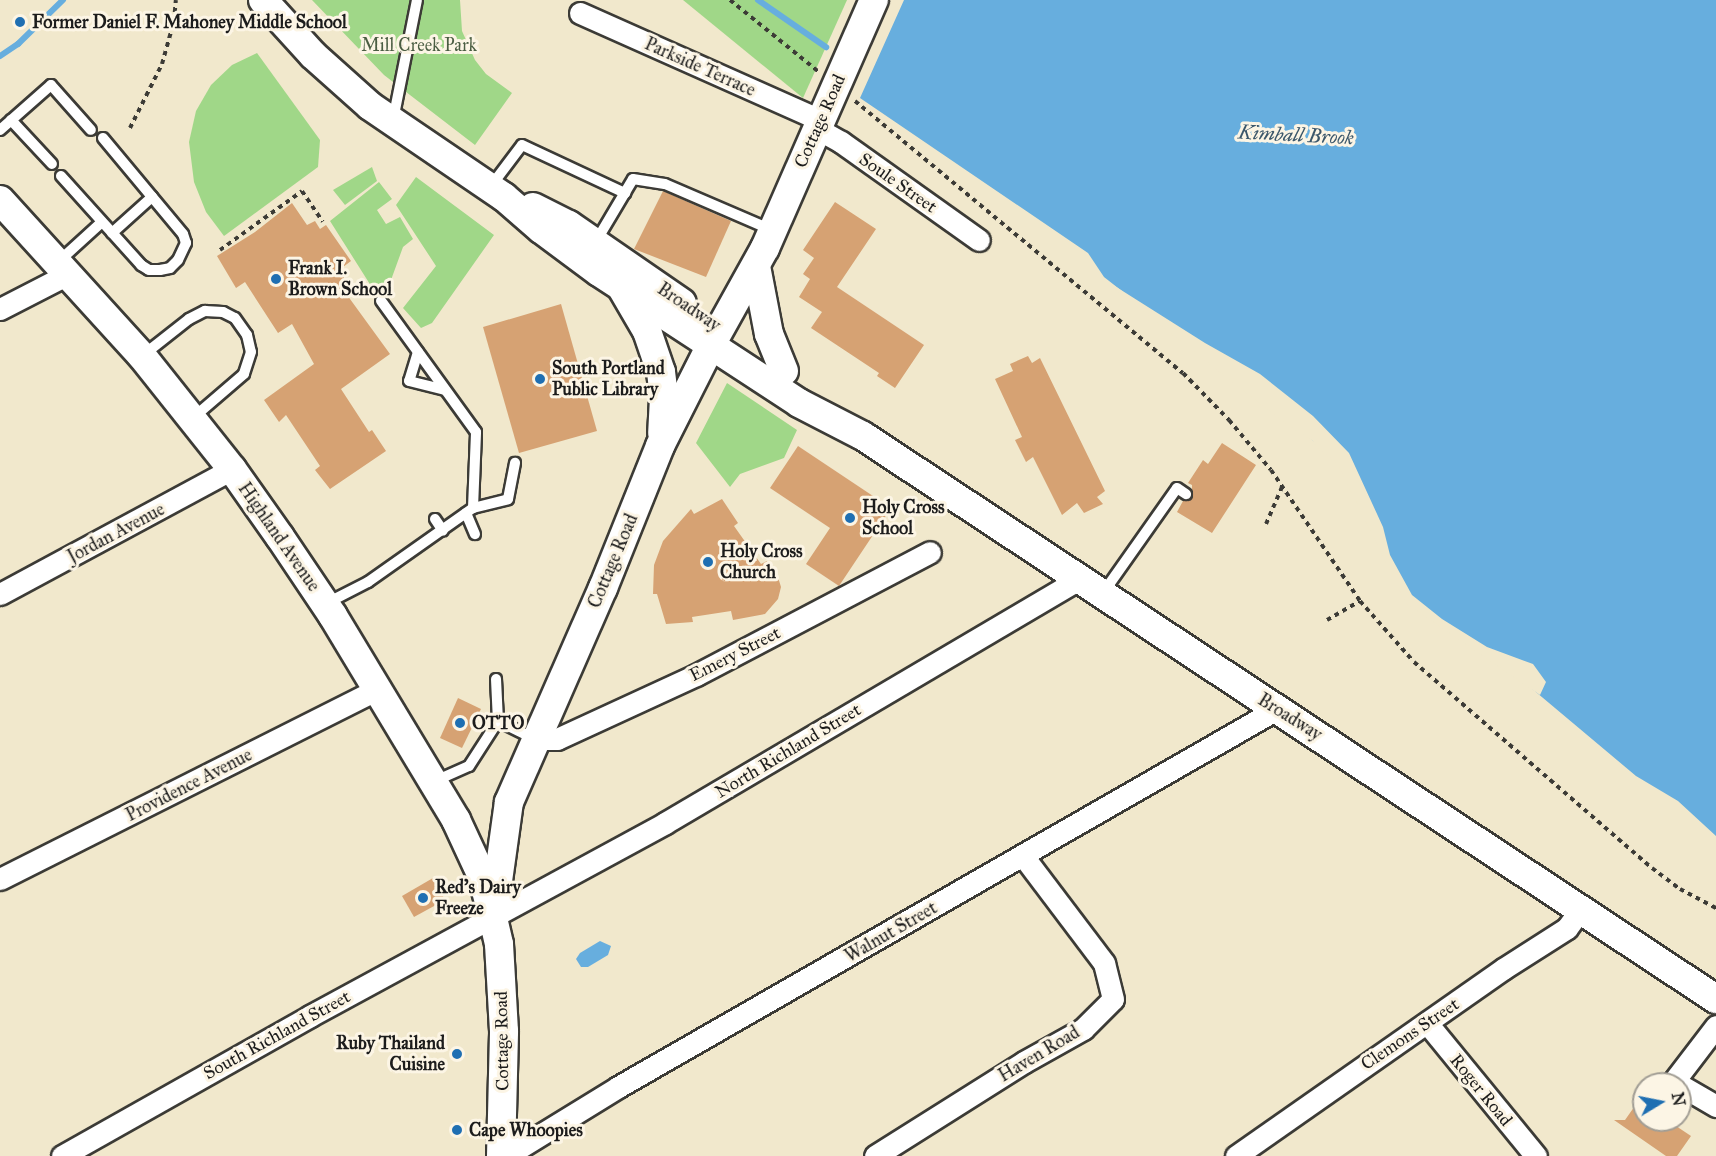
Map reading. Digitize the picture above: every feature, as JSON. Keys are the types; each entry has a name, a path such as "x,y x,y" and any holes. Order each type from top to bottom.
{"main road":[{"name":"Broadway","path":"263,0 320,62 370,106 497,192 540,229 620,286 784,370 863,436"},
{"name":"Cottage Road","path":"503,1156 504,1031 499,944 493,917 509,802 603,588 660,446 716,337 756,266 874,0"},
{"name":"Broadway","path":"497,192 540,209 595,243 799,403 863,436 1716,999"},
{"name":"Highland Avenue","path":"0,200 142,356 192,418 232,470 325,604 456,820 482,876 493,917"},
{"path":"756,266 769,334 784,370"},
{"path":"620,286 647,331 661,372 664,420 660,446"}],"street":[{"name":"Parkside Terrace","path":"580,13 818,124"},
{"name":"Soule Street","path":"818,124 979,240"},
{"path":"0,309 63,268"},
{"name":"Jordan Avenue","path":"0,594 232,470"},
{"name":"Emery Street","path":"535,739 557,739 696,675 930,552"},
{"name":"North Richland Street","path":"493,917 675,817 1079,579"},
{"name":"Providence Avenue","path":"0,879 378,689"},
{"name":"Walnut Street","path":"503,1156 618,1087 1277,709"},
{"name":"Haven Road","path":"874,1156 1024,1062 1083,1029 1113,999 1104,963 1023,856"},
{"name":"Clemons Street","path":"1236,1156 1503,969 1567,928 1581,909"},
{"name":"South Richland Street","path":"62,1156 310,1016 493,917"},
{"name":"Roger Road","path":"1427,1023 1536,1156"},
{"path":"1681,1072 1716,1026"},
{"path":"1692,1092 1716,1106"}],"lane":[{"path":"393,121 417,0"},
{"path":"0,130 51,85 91,130"},
{"path":"11,120 52,164"},
{"path":"61,176 141,265 149,270 170,268 178,260 186,243 183,234 103,138"},
{"path":"497,192 522,145 625,193"},
{"path":"595,243 633,179 665,184 772,231"},
{"path":"112,233 152,197"},
{"path":"63,268 102,222"},
{"path":"381,301 445,390 481,430 469,511 475,534"},
{"path":"142,356 189,319 205,311 223,312 235,318 247,335 250,352 244,374 192,418"},
{"path":"418,352 409,381 445,390"},
{"path":"325,604 368,582 469,511 508,499 514,463"},
{"path":"1103,594 1176,488 1186,494"},
{"path":"435,519 443,531"},
{"path":"432,782 469,766 498,721 496,679"},
{"path":"498,721 535,739"}],"path":[{"path":"130,128 162,64 174,21 176,0"},
{"path":"729,0 822,74"},
{"path":"850,97 1183,373 1229,420 1282,486 1360,601 1414,662 1652,868 1680,889 1716,908"},
{"path":"220,250 302,191 323,222"},
{"path":"1266,524 1282,486"},
{"path":"1327,620 1360,601"}],"green space":[{"name":"Mill Creek Park","path":"312,0 460,0 462,31 475,60 486,74 512,93 475,145 384,75"},
{"path":"683,0 847,0 803,98"},
{"path":"257,53 320,140 318,167 224,236 206,212 194,182 189,142 196,111 211,85 232,65"},
{"path":"372,167 377,181 345,205 333,190"},
{"path":"416,177 494,235 432,323 421,328 403,308 436,266 396,205"},
{"path":"379,182 392,199 377,210 386,224 400,217 413,239 403,247 387,291 378,297 330,221"},
{"path":"727,383 797,430 784,458 740,474 730,487 696,443"}],"water":[{"path":"904,0 1716,0 1716,836 1678,801 1636,776 1505,666 1408,601 1339,461 1104,277 1088,253 860,98"},
{"path":"600,941 611,946 608,955 588,967 581,967 576,959 580,953"}],"pier":[{"path":"1110,283 1205,343 1260,374 1313,416 1349,453 1383,527 1390,555 1412,595 1442,619 1487,647 1533,664 1546,682 1540,695 1406,603 1337,463 1317,448 1313,441 1286,424 1109,285"}],"building":[{"path":"663,191 731,221 706,277 634,249"},
{"path":"835,202 876,229 837,287 924,345 895,388 877,376 879,373 811,328 822,312 799,297 810,279 803,274 814,258 803,250"},
{"path":"292,203 307,225 315,221 320,229 326,225 351,261 339,270 348,284 342,288 390,354 341,389 369,432 372,430 386,451 330,489 315,470 320,466 286,415 279,422 264,400 314,364 292,324 278,333 245,282 236,288 217,256 255,232"},
{"name":"South Portland Public Library","path":"561,304 597,431 519,453 483,327"},
{"path":"1028,356 1032,363 1040,358 1105,491 1097,497 1103,504 1084,513 1077,503 1062,515 1033,457 1026,462 1015,440 1022,437 995,379 1013,371 1010,364"},
{"path":"1222,443 1256,465 1212,533 1177,512 1183,501 1192,498 1192,485 1188,483 1203,460 1208,464"},
{"name":"Holy Cross School","path":"798,446 891,508 839,586 806,564 830,528 770,488"},
{"name":"Holy Cross Church","path":"722,499 738,523 734,526 761,564 767,561 777,574 781,587 778,599 765,614 733,620 731,611 692,617 693,622 666,624 657,594 653,594 654,565 663,541 691,509 694,514"},
{"name":"OTTO","path":"458,698 481,709 462,748 440,738"},
{"name":"Red's Dairy Freeze","path":"433,878 445,900 414,917 402,896"},
{"path":"1632,1110 1632,1132 1685,1132 1691,1136 1677,1156 1666,1156 1614,1120 1625,1120"}],"waterway":[{"name":"Kimball Brook","path":"0,56 18,44 63,0"},
{"name":"Kimball Brook","path":"758,0 826,47"}],"place":[{"name":"Former Daniel F. Mahoney Middle School","path":"20,22"},
{"name":"Frank I. Brown School","path":"276,279"},
{"name":"South Portland Public Library","path":"540,379"},
{"name":"Holy Cross School","path":"850,518"},
{"name":"Holy Cross Church","path":"708,562"},
{"name":"OTTO","path":"460,723"},
{"name":"Red's Dairy Freeze","path":"423,898"},
{"name":"Ruby Thailand Cuisine","path":"457,1054"},
{"name":"Cape Whoopies","path":"457,1130"}]}
